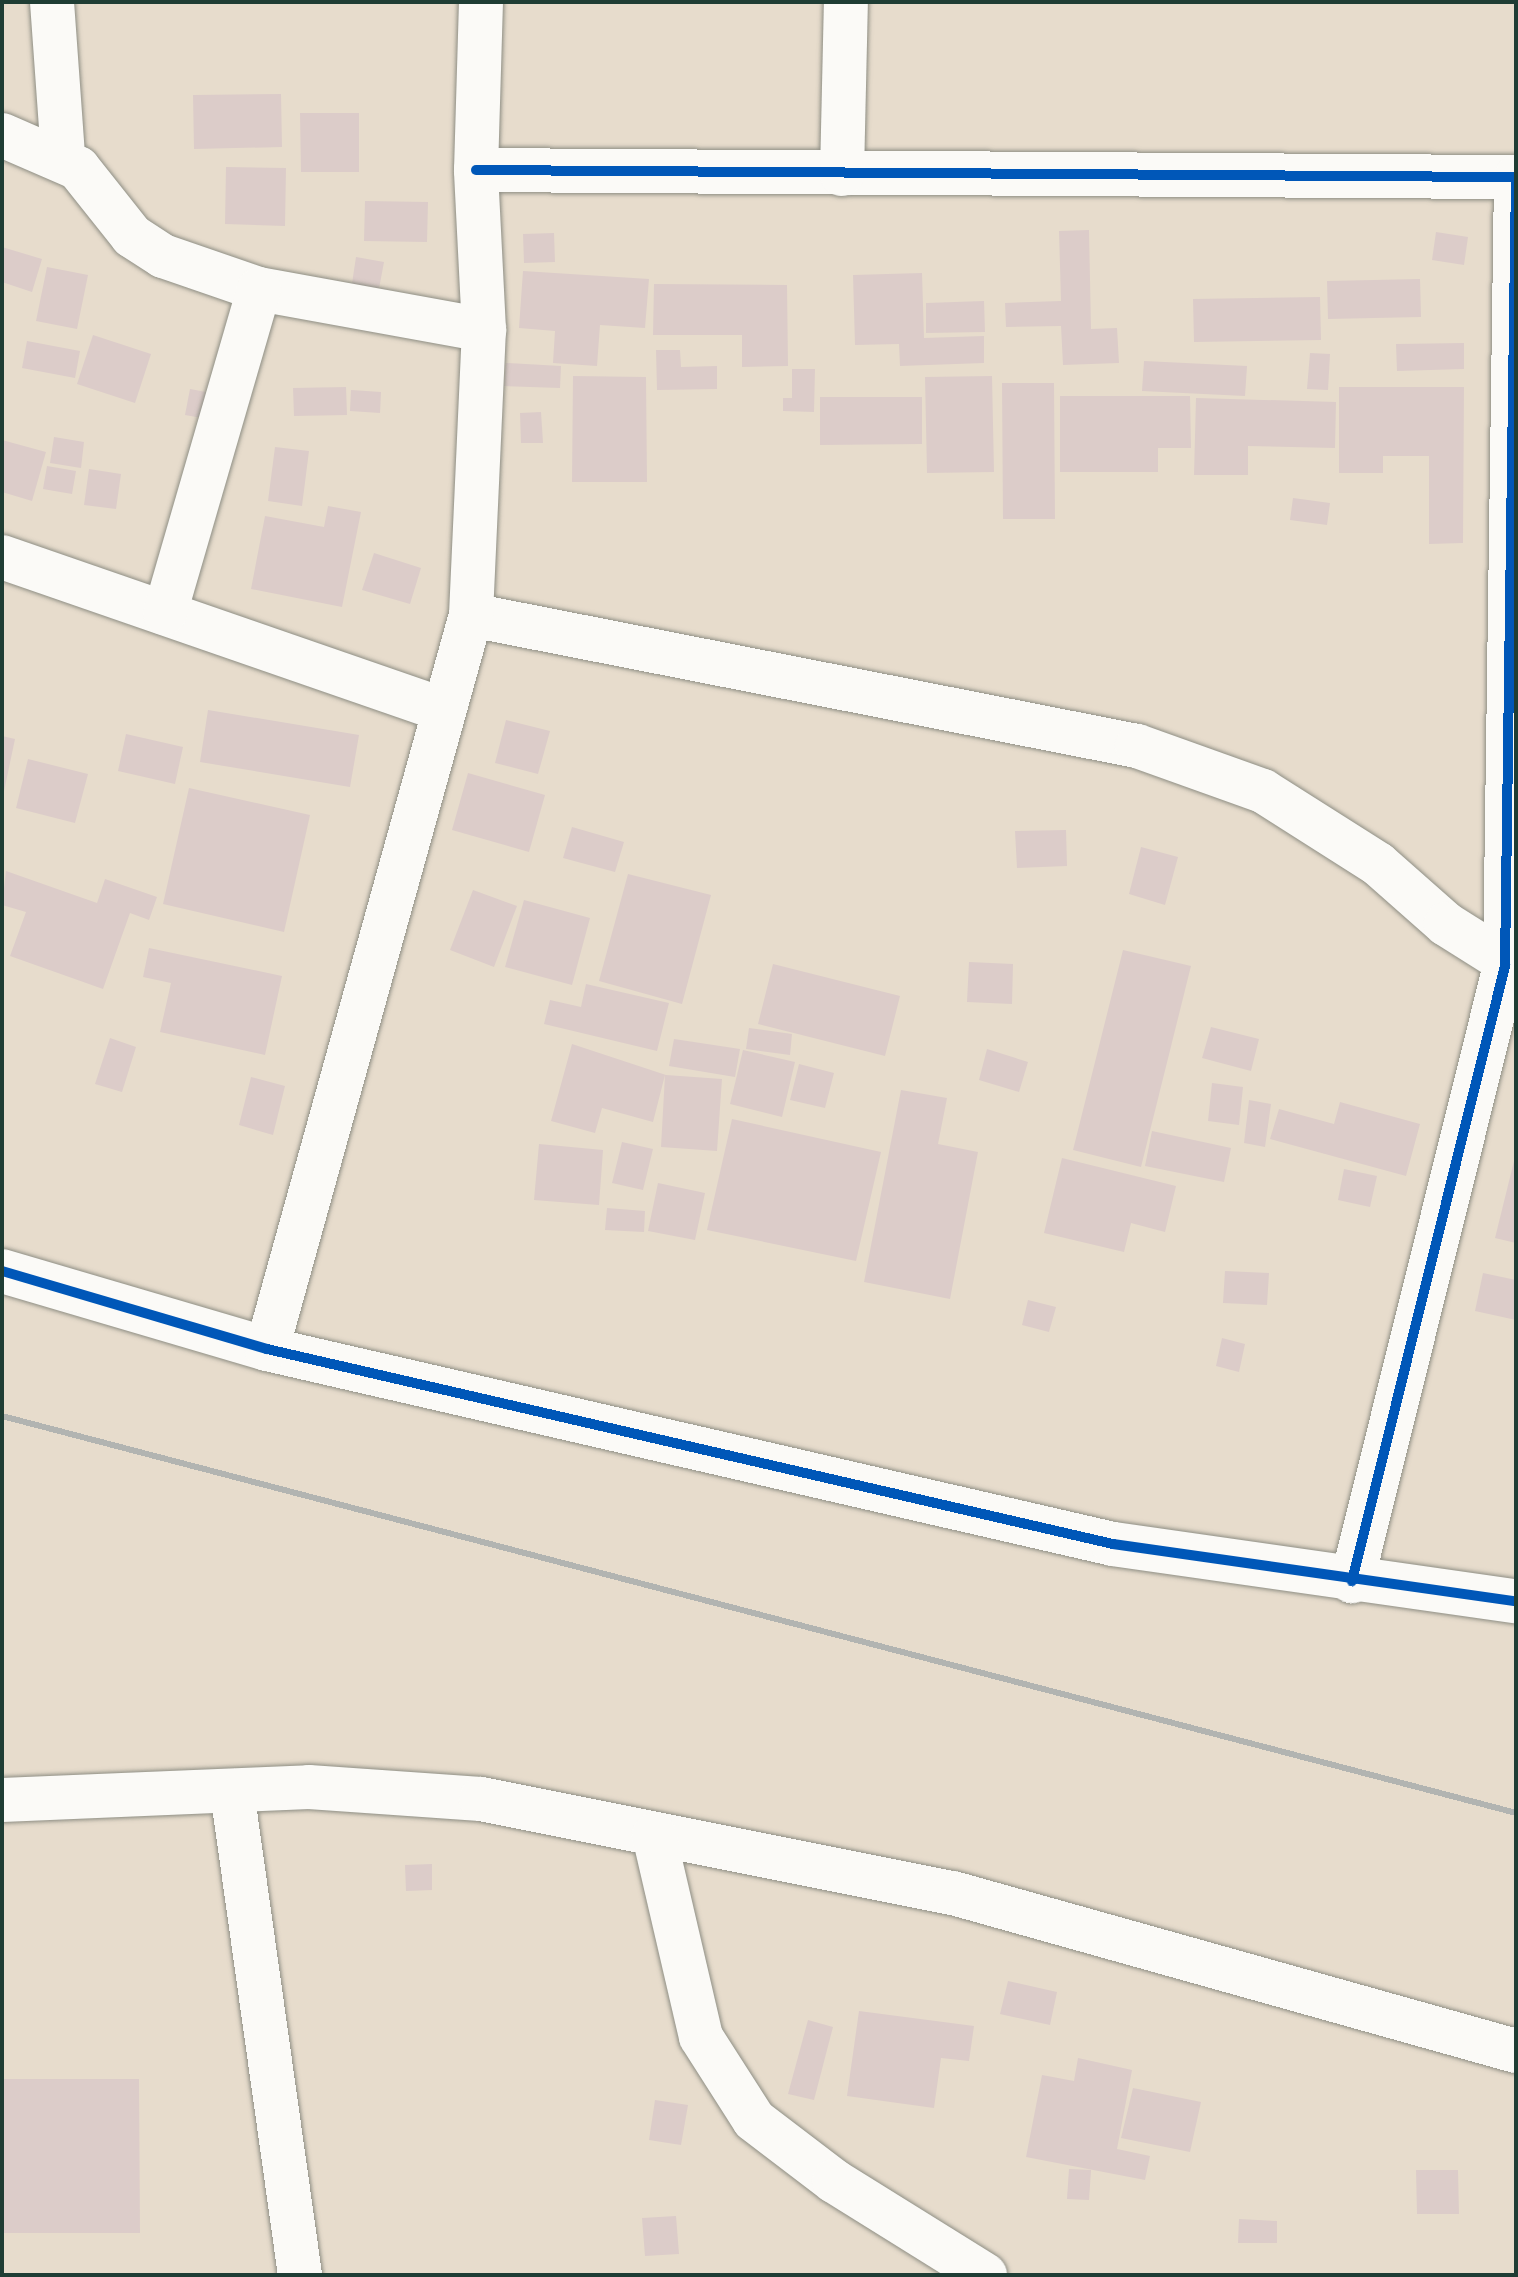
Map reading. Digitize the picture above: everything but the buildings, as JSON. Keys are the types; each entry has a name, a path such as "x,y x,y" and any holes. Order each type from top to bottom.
{"street":[{"path":"52,2 63,157"},
{"path":"267,1349 441,709 471,615 484,330 476,170 481,2"},
{"path":"842,174 846,2"},
{"path":"2,135 63,157 132,236 163,256 259,289 484,330"},
{"path":"476,170 1516,177 1510,967 1352,1581"},
{"path":"165,613 259,289"},
{"path":"2,557 441,709"},
{"path":"471,615 1137,746 1263,791 1378,864 1510,967"},
{"path":"2,1271 267,1349 1113,1544 1352,1581 1516,1601"},
{"path":"2,1800 309,1787 481,1799 953,1893 1516,2051"},
{"path":"232,1791 300,2275"},
{"path":"654,1835 701,2037 754,2120 834,2181 985,2275"}],"railway":[{"path":"2,1416 1516,1813"}],"cycle path":[{"path":"476,170 1516,177 1505,966 1352,1581"},
{"path":"2,1271 267,1349 1113,1544 1516,1601"}]}
